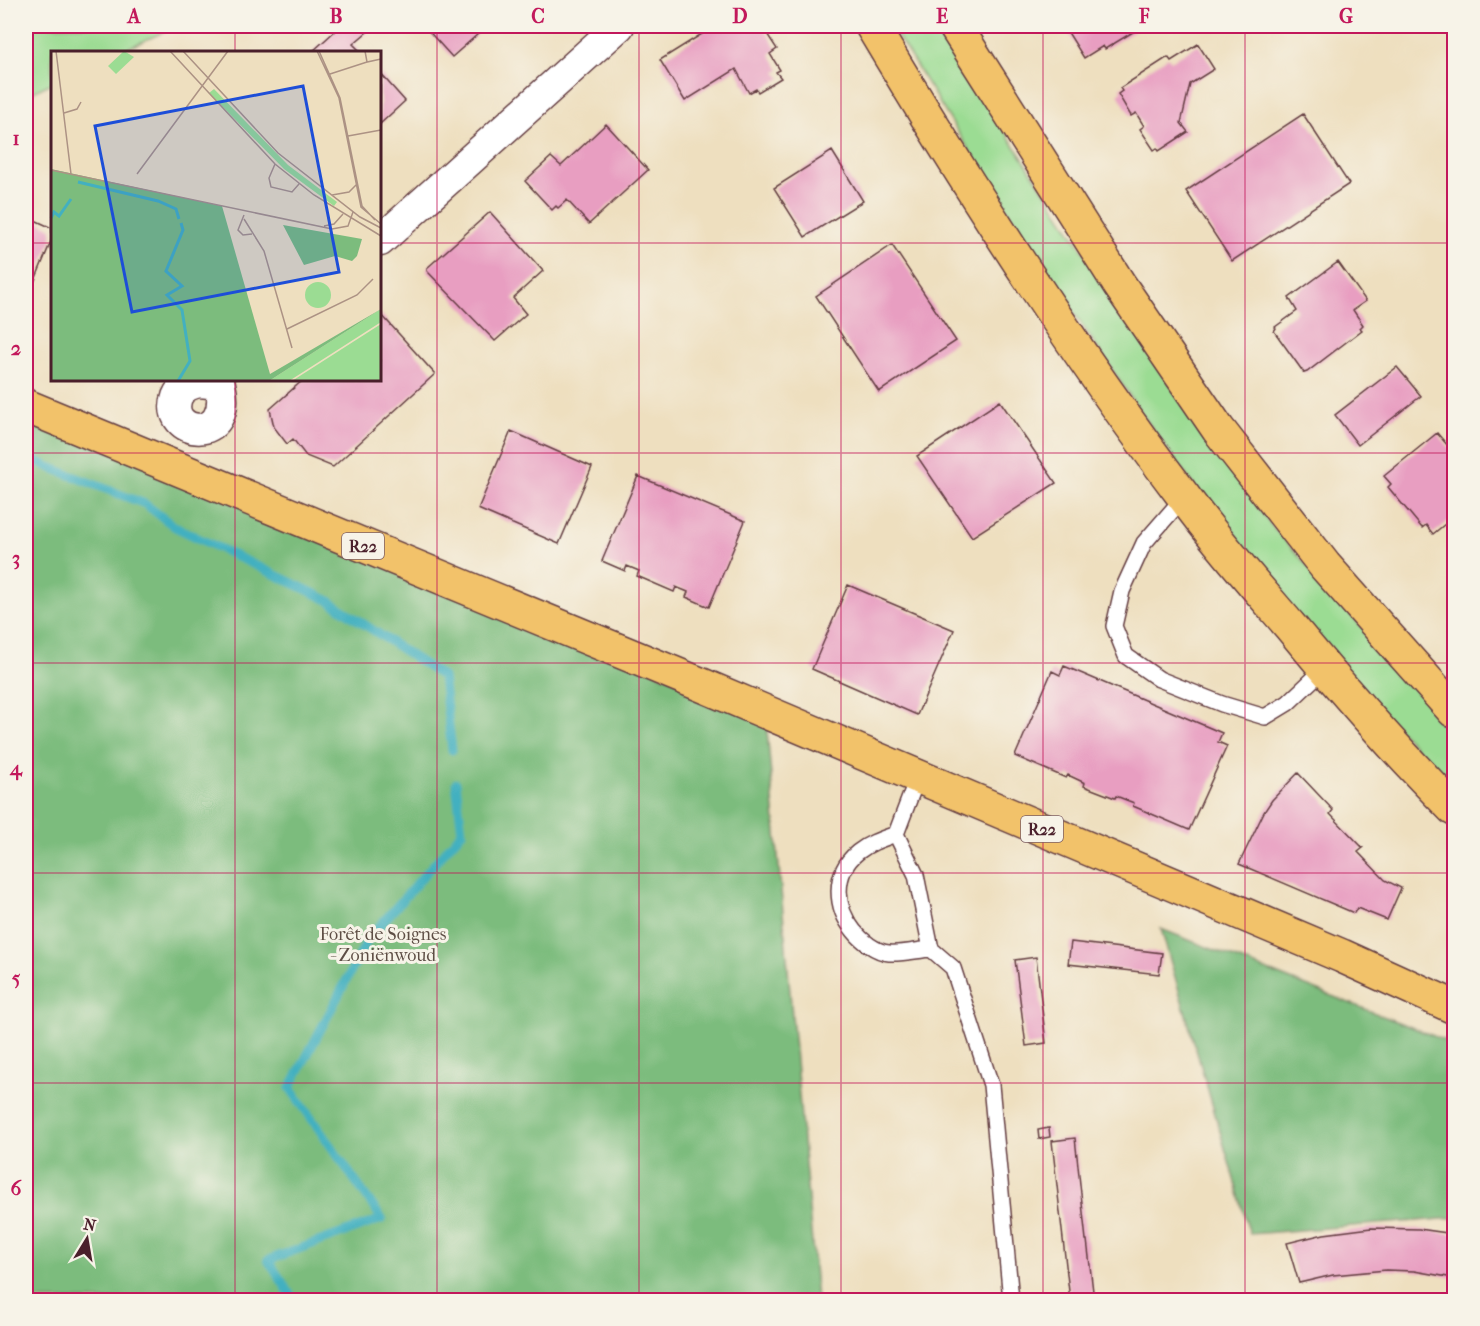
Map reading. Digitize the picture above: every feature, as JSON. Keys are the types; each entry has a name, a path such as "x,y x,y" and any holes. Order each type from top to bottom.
{"main road":[{"path":"872,26 927,119 1066,332 1184,497 1325,668 1412,767 1455,809"},
{"path":"955,26 1119,284 1218,429 1324,567 1455,711"},
{"name":"R22","path":"26,406 1447,998"}],"street":[{"path":"381,240 619,26"}],"lane":[{"path":"1184,497 1144,543 1122,591 1114,626 1126,656 1159,679 1222,704 1265,717 1288,703 1325,668"},
{"path":"918,776 896,834 916,875 931,949 953,968 991,1085 1011,1300"},
{"path":"896,834 875,841 856,853 844,870 839,888 839,906 846,921 858,936 873,948 888,953 931,949"}],"green space":[{"path":"26,26 177,26 121,51 51,51 51,83 26,95"},
{"path":"891,26 937,26 1175,391 1271,525 1454,731 1454,786 1370,701 1240,549 1142,414 1040,262"},
{"name":"Forêt de Soignes - Zoniënwoud","path":"26,404 766,719 817,1300 26,1300"},
{"path":"1161,929 1454,1044 1454,1218 1250,1234"}],"building":[{"path":"332,26 374,26 353,44 360,51 313,51 336,30"},
{"path":"424,26 487,26 452,57"},
{"path":"697,26 754,26 756,30 762,26 777,49 770,54 780,70 776,72 781,78 758,92 756,89 749,93 736,69 685,101 660,60 702,34"},
{"path":"1064,26 1143,26 1105,49 1103,46 1084,58"},
{"path":"1198,44 1214,69 1190,84 1181,123 1188,132 1159,151 1157,148 1154,150 1140,129 1144,126 1136,113 1131,116 1118,94 1122,91 1120,88 1168,57 1171,61"},
{"path":"381,74 405,101 381,123"},
{"path":"1303,114 1349,184 1232,261 1186,191"},
{"path":"606,124 648,170 589,224 567,200 552,210 525,181 551,157 561,166"},
{"path":"832,151 863,201 805,237 774,188"},
{"path":"490,212 543,271 513,298 526,314 495,341 427,271 427,268"},
{"path":"26,216 51,228 51,241 26,302"},
{"path":"892,245 956,341 879,392 816,296"},
{"path":"1338,262 1366,301 1353,310 1363,325 1360,328 1362,330 1304,373 1274,331 1275,327 1297,311 1289,298"},
{"path":"381,314 435,374 333,467 306,456 293,439 287,444 274,427 270,409 302,381 381,381"},
{"path":"1397,367 1421,396 1358,445 1335,415"},
{"path":"1000,401 1056,483 972,537 917,456"},
{"path":"511,431 592,467 559,544 478,509"},
{"path":"1437,433 1454,453 1454,524 1450,520 1433,534 1426,525 1422,528 1388,487 1391,484 1384,476"},
{"path":"638,476 745,521 709,607 686,597 688,592 676,587 674,592 637,576 639,571 627,566 625,571 602,561"},
{"path":"848,585 954,630 917,715 812,669"},
{"path":"1064,666 1222,733 1218,742 1227,746 1189,830 1133,806 1134,803 1084,786 1085,783 1068,775 1066,778 1015,756 1052,671 1060,675"},
{"path":"1298,773 1333,810 1330,814 1363,848 1358,852 1385,880 1401,888 1387,920 1357,908 1354,913 1239,864 1264,812 1272,800"},
{"path":"1071,942 1162,953 1159,974 1068,964"},
{"path":"1036,957 1046,1043 1026,1046 1015,960"},
{"path":"1049,1128 1050,1137 1039,1139 1038,1130"},
{"path":"1075,1138 1094,1300 1070,1300 1052,1141"},
{"path":"1371,1228 1419,1229 1454,1234 1454,1278 1414,1271 1386,1270 1333,1275 1299,1283 1287,1243 1324,1234"}],"waterway":[{"path":"26,456 145,504 175,527 328,600 443,677 452,750"},
{"path":"294,1300 268,1260 382,1219 290,1088 368,939 462,832 456,783"}]}
